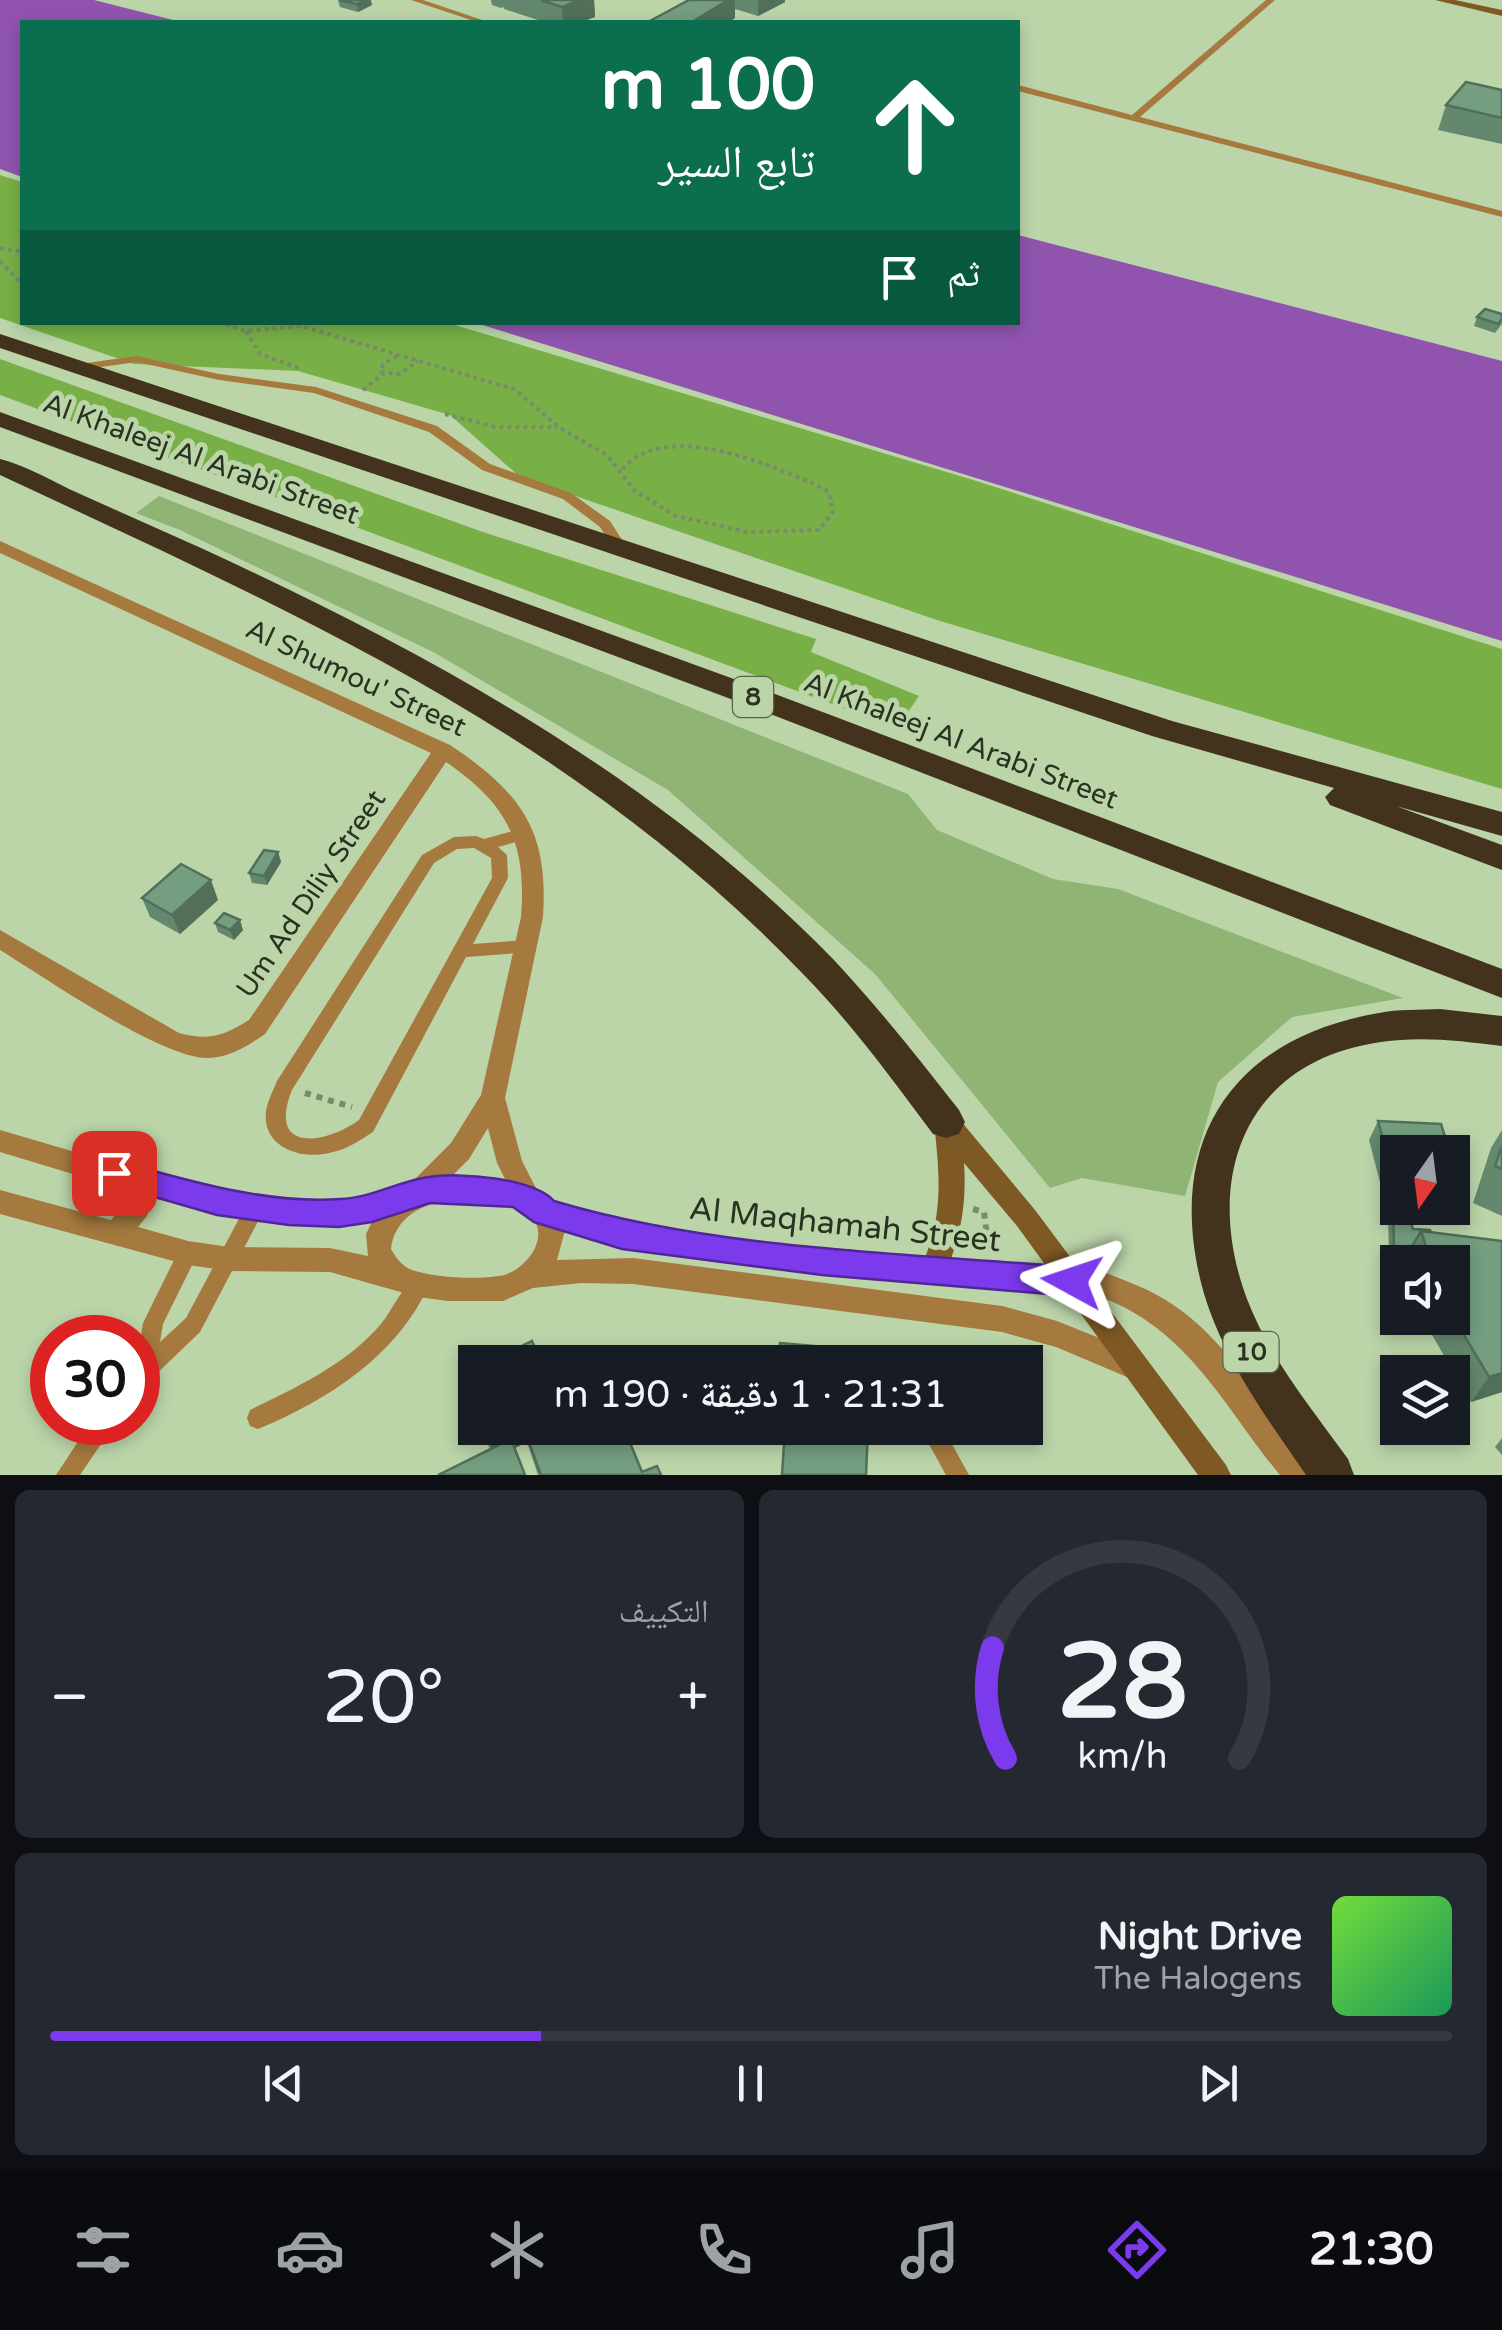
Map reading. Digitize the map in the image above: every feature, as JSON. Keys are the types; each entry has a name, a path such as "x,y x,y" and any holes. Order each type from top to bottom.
{"highway":[{"name":"Al Khaleej Al Arabi Street","path":"0,340 1163,729 1502,824"},
{"name":"Al Khaleej Al Arabi Street","path":"0,419 765,701 1502,984"},
{"path":"0,466 364,638 505,718 620,795 781,930 875,1030 946,1122"},
{"path":"1163,729 1502,858"},
{"name":"10","path":"1332,1475 1246,1345 1220,1276 1208,1212 1210,1180 1228,1124 1252,1089 1284,1061 1336,1036 1396,1023 1464,1024 1502,1031"}],"main road":[{"path":"1440,0 1502,12"},
{"path":"933,1270 948,1238 956,1205 946,1122"},
{"path":"946,1122 1072,1281 1216,1475"}],"street":[{"name":"Al Shumou' Street","path":"0,546 444,750 500,794 524,834 534,888 526,947 493,1098 460,1151 386,1220 379,1244 386,1267 407,1280"},
{"name":"Um Ad Diliy Street","path":"0,939 172,1040 199,1050 227,1047 257,1026 444,750"},
{"name":"Al Shumou' Street","path":"493,1098 504,1144 536,1205"},
{"name":"Al Maqhamah Street","path":"0,1141 144,1182 256,1208 339,1213 443,1189 536,1205 636,1238 735,1252 1072,1281 1130,1292 1182,1325 1299,1475"},
{"path":"118,1231 138,1208 144,1182"},
{"path":"0,1202 188,1253 230,1259 330,1260 407,1280 504,1288 528,1276 633,1270 975,1314 1057,1334 1137,1368"},
{"path":"528,1276 550,1245 549,1222 536,1205"}],"lane":[{"path":"415,0 478,20"},
{"path":"1134,118 1271,0"},
{"path":"1020,89 1502,214"},
{"path":"79,366 137,358 218,377 316,390 432,430 486,467 567,496 605,524 620,546"},
{"path":"485,845 498,855 502,870 374,1114 366,1126 343,1144 300,1147 280,1133 275,1122 278,1098 428,860 454,844 485,845 524,834"},
{"path":"460,951 526,947"},
{"path":"160,1357 194,1324 256,1208"},
{"path":"156,1315 188,1253"},
{"path":"258,1418 364,1359 392,1332 407,1280"},
{"path":"67,1475 89,1445"},
{"path":"941,1445 958,1475"}],"path":[{"path":"0,261 20,282"},
{"path":"226,325 246,332 300,326 524,393 558,427 604,452 627,484 652,504 732,531 776,534 819,530 830,518 834,505 829,492 809,480 688,445 662,445 640,452 620,472"},
{"path":"399,355 382,364 381,372 399,374 418,361"},
{"path":"284,1087 374,1114"}],"green space":[{"path":"0,175 20,181 20,325 0,318"},
{"path":"20,325 455,325 970,479 1502,649 1502,789 940,621 520,477 450,415 298,371 134,364"},
{"path":"0,359 483,532 816,639 811,652 919,696 897,728 0,395"},
{"path":"159,496 908,794 937,830 1053,879 1118,889 1403,998 1292,1017 1218,1082 1185,1196 1082,1178 1050,1188 875,974 668,790 435,653 180,530 136,513"}],"shaded area":[{"path":"0,0 94,0 173,20 20,20 20,176 0,169"},
{"path":"1020,236 1502,361 1502,641 482,325 1020,325"}],"building":[{"path":"541,0 580,0 562,7"},
{"path":"689,0 728,0 695,20 652,20"},
{"path":"1466,82 1502,90 1502,118 1446,105"},
{"path":"1485,309 1502,314 1498,324 1477,317"},
{"path":"264,850 278,852 264,876 249,873"},
{"path":"181,864 211,880 172,915 142,898"},
{"path":"224,913 240,920 230,930 215,923"},
{"path":"1378,1121 1441,1124 1445,1135 1382,1135"},
{"path":"1502,1146 1502,1169 1495,1166"},
{"path":"1393,1225 1412,1225 1413,1229 1431,1232 1421,1231 1413,1245 1394,1245"},
{"path":"1421,1231 1502,1241 1502,1373 1489,1377 1464,1335 1470,1335 1470,1245 1426,1245"},
{"path":"499,1445 513,1445 525,1475 438,1475"},
{"path":"530,1445 631,1445 642,1472 657,1466 661,1475 541,1475"},
{"path":"784,1445 867,1445 866,1475 782,1475"}],"route":[{"path":"114,1173 180,1193 289,1212 372,1209 430,1190 515,1194 569,1222 622,1236 822,1261 1072,1281"}]}
